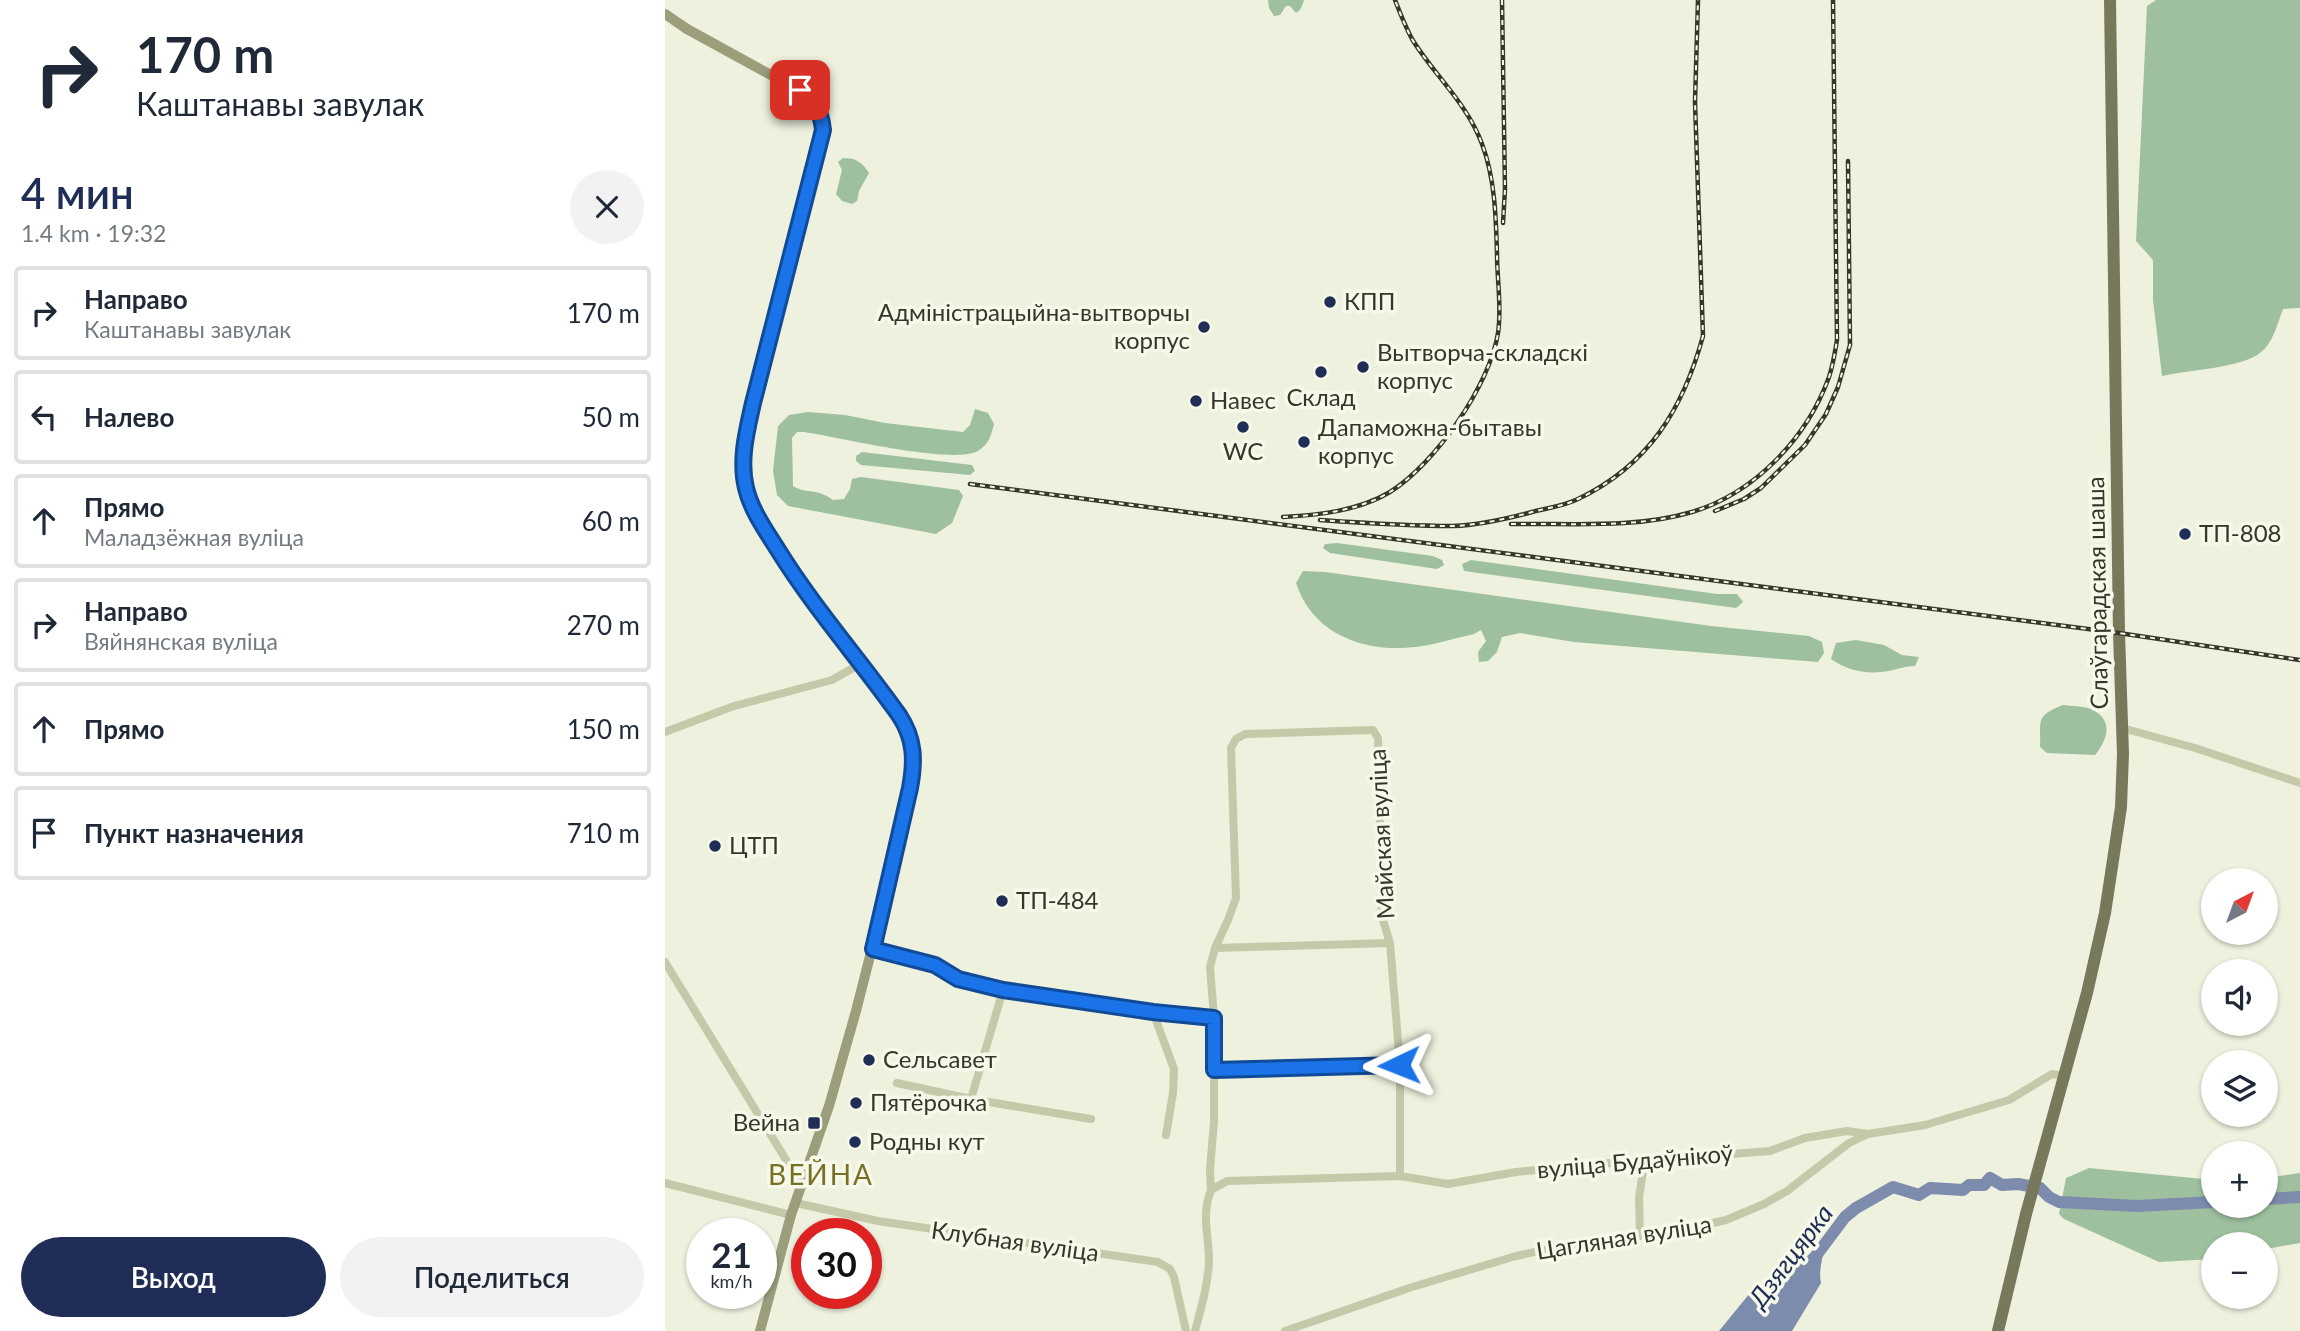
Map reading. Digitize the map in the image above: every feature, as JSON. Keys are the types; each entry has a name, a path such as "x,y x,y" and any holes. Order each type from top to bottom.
{"main road":[{"name":"Слаўгарадская шаша","path":"1998,1331 2030,1199 2087,993 2116,849 2122,779 2110,0"}],"street":[{"path":"665,14 811,97 822,119 823,130 751,413 743,468 748,495 762,525 805,591 907,729 914,757 910,788 873,949 829,1106 791,1215 760,1331"},
{"path":"665,732 734,706 832,680 860,664"},
{"path":"2122,728 2195,748 2300,783"},
{"name":"Майская вуліца","path":"1215,948 1236,898 1231,748 1236,739 1245,734 1373,730 1378,738 1382,917 1390,943 1399,1065 1400,1176"},
{"path":"1195,1331 1207,1284 1209,1251 1205,1215 1211,1190 1214,1121 1214,1018 1210,967 1215,948 1390,943"},
{"path":"873,949 935,965 958,979 1003,990 1214,1018"},
{"path":"665,962 791,1168 798,1197"},
{"path":"971,1099 1003,990"},
{"path":"1153,1012 1174,1069 1166,1135"},
{"path":"1214,1070 1399,1065"},
{"name":"Цагляная вуліца","path":"1285,1331 1412,1287 1516,1256 1576,1243 1713,1224 1764,1204 1787,1191 1849,1143 1868,1134 1925,1125 2009,1100 2052,1074 2065,1076"},
{"path":"897,1083 971,1099 1091,1119"},
{"name":"вуліца Будаўнікоў","path":"1211,1190 1227,1181 1400,1176 1448,1184 1515,1172 1645,1159 1770,1151 1805,1138 1839,1132 1868,1134"},
{"path":"1640,1236 1639,1197 1645,1159"},
{"path":"791,1168 799,1172 809,1166"},
{"path":"665,1182 791,1215"},
{"name":"Клубная вуліца","path":"798,1197 878,1221 1159,1262 1167,1266 1174,1277 1186,1331"}],"green space":[{"path":"1268,0 1304,1 1296,13 1290,6 1286,6 1280,15 1274,16"},
{"path":"2156,0 2300,0 2300,308 2283,309 2268,344 2251,358 2227,365 2162,376 2153,300 2153,260 2136,241 2147,6"},
{"path":"843,158 858,161 869,173 859,191 857,201 852,204 842,201 836,194 842,170 838,162"},
{"path":"975,409 988,413 994,424 985,446 978,451 964,454 944,455 894,449 804,432 797,432 792,438 793,486 833,500 844,499 852,479 861,477 959,490 963,496 952,523 936,534 788,506 777,495 773,471 778,426 789,415 808,412 845,415 885,423 963,432 970,425"},
{"path":"862,452 972,465 975,471 970,475 861,465 856,461 856,456"},
{"path":"1337,543 1433,556 1442,560 1444,565 1437,569 1330,553 1323,548 1325,544"},
{"path":"1471,560 1717,594 1737,594 1743,602 1736,608 1464,571 1462,564"},
{"path":"1303,571 1711,626 1809,636 1822,642 1824,653 1818,662 1574,642 1520,633 1502,637 1497,652 1488,661 1479,662 1478,652 1486,641 1481,630 1422,646 1378,647 1343,637 1315,616 1296,583"},
{"path":"1856,640 1884,645 1902,655 1919,657 1915,666 1874,672 1855,670 1831,659 1836,643"},
{"path":"2063,705 2091,709 2103,719 2106,736 2095,755 2047,753 2040,747 2041,720 2048,712"},
{"path":"2089,1168 2201,1179 2201,1218 2278,1218 2278,1176 2300,1173 2300,1243 2278,1247 2278,1232 2201,1232 2201,1260 2159,1262 2064,1219 2059,1214 2066,1178"}],"water":[{"path":"1824,1242 1821,1283 1792,1331 1719,1331 1750,1293 1772,1285"}],"waterway":[{"name":"Дзягцярка","path":"1815,1257 1845,1217 1893,1187 1919,1195 1930,1188 1963,1190 1969,1185 1984,1185 1990,1178 2002,1185 2018,1184 2040,1188 2059,1202 2137,1206 2201,1203"},
{"name":"Дзягцярка","path":"2278,1198 2300,1197"}],"railway":[{"path":"1283,517 1352,508 1390,492 1407,479 1425,463 1458,422 1484,376 1498,333 1495,212 1492,184 1482,144 1468,115 1412,39 1395,0"},
{"path":"1502,0 1505,189 1503,223"},
{"path":"1320,520 1463,525 1561,505 1603,485 1625,469 1660,432 1685,387 1703,336 1695,102 1698,0"},
{"path":"1511,524 1625,523 1692,512 1715,503 1757,477 1793,442 1807,421 1829,377 1837,340 1833,0"},
{"path":"1715,511 1744,499 1761,488 1805,445 1826,414 1838,387 1850,345 1848,161"},
{"path":"970,484 2119,633 2300,660"}],"place":[{"name":"КПП","path":"1330,302"},
{"name":"Адміністрацыйна-вытворчы корпус","path":"1204,327"},
{"name":"Вытворча-складскі корпус","path":"1363,367"},
{"name":"Склад","path":"1321,372"},
{"name":"Навес","path":"1196,401"},
{"name":"WC","path":"1243,427"},
{"name":"Дапаможна-бытавы корпус","path":"1304,442"},
{"name":"ТП-808","path":"2185,534"},
{"name":"ЦТП","path":"715,846"},
{"name":"ТП-484","path":"1002,901"},
{"name":"Сельсавет","path":"869,1060"},
{"name":"Пятёрочка","path":"856,1103"},
{"name":"Вейна","path":"814,1123"},
{"name":"Родны кут","path":"855,1142"}],"district":[{"name":"ВЕЙНА","path":"821,1175"}],"route":[{"path":"800,90 811,97 818,108 823,130 753,403 743,458 745,488 776,548 899,715 912,745 914,762 910,788 873,949 935,965 958,979 1003,990 1038,997 1214,1018 1214,1070 1399,1065"}]}
